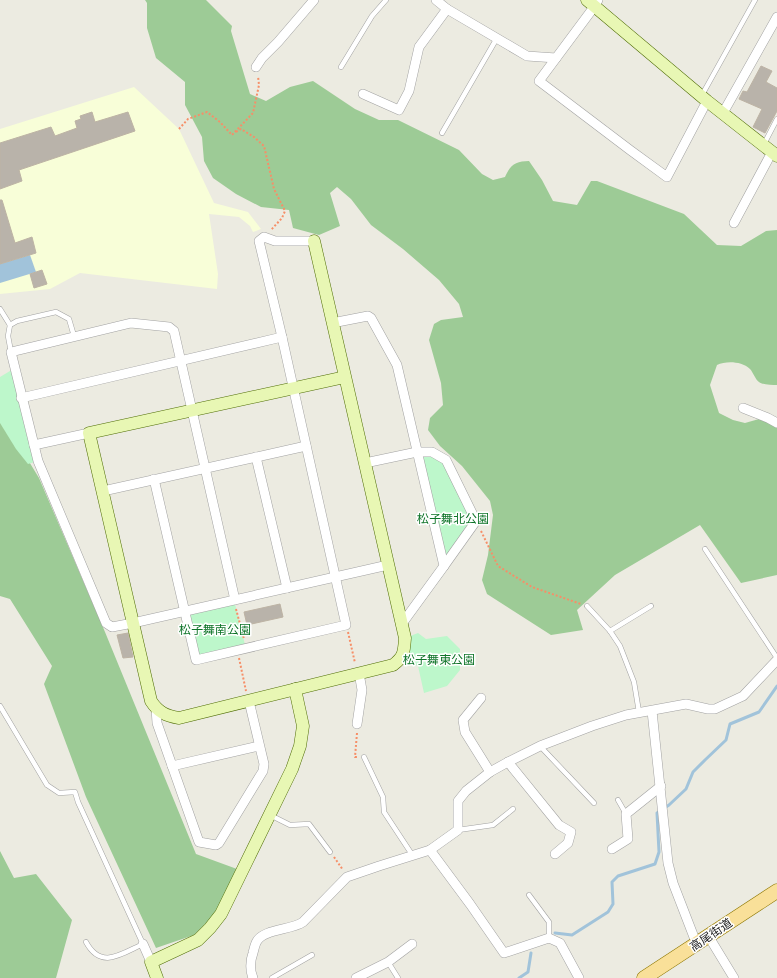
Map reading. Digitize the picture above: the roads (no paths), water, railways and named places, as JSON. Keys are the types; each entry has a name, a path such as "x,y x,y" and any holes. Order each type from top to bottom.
{"main road":[{"name":"高尾街道","path":"644,978 697,945 740,914 777,891"}],"street":[{"path":"256,67 262,58 278,42 314,0"},
{"path":"436,0 447,9 527,56 556,58"},
{"path":"704,99 667,177 539,80 556,58 593,2 704,99 771,151 734,223"},
{"path":"363,94 399,110 409,91 419,47 447,9"},
{"path":"723,113 777,17"},
{"path":"89,433 151,701 163,714 179,718 393,665 401,660 404,651 405,638 314,241 275,241 264,237 259,241 294,389 346,625 196,660 154,479"},
{"path":"332,323 368,316 371,318 397,365 444,566"},
{"path":"235,600 174,331 169,327 131,323 10,352 38,461 106,624 112,626 133,623 184,611 235,600 388,565"},
{"path":"21,398 282,337"},
{"path":"34,445 345,377"},
{"path":"743,408 777,423"},
{"path":"103,491 306,446"},
{"path":"365,463 417,452 432,452 446,460 476,520 401,625"},
{"path":"256,457 287,588"},
{"path":"253,978 251,973 252,956 257,941 264,935 298,926 304,922 348,877 430,850 458,830 458,801 466,791 490,772 540,746 626,715 686,704 708,710 715,709 743,696 777,659"},
{"path":"357,724 362,690 358,674"},
{"path":"151,962 198,940 221,914 292,769 300,746 303,726 295,689"},
{"path":"481,698 463,720 465,732 490,772"},
{"path":"156,708 157,723 200,842 216,845 263,772 264,764 249,701"},
{"path":"652,711 668,863 673,883 697,945"},
{"path":"172,766 259,746"},
{"path":"508,762 559,825 571,832 568,843 555,854"},
{"path":"612,849 628,839 626,814 661,786"},
{"path":"430,850 504,953 549,938 560,943 579,978"},
{"path":"709,937 734,978"},
{"path":"143,944 158,978"},
{"path":"358,977 388,962 412,944"}],"lane":[{"path":"341,67 372,16 386,0"},
{"path":"704,99 755,0"},
{"path":"442,133 497,38"},
{"path":"771,151 777,120"},
{"path":"0,309 10,325 8,336 10,352"},
{"path":"10,325 17,321 56,312 69,319 74,336"},
{"path":"705,549 777,659"},
{"path":"587,606 610,631 620,646 634,682 639,712"},
{"path":"610,631 651,606"},
{"path":"0,706 47,785 59,792 75,792 90,829 143,944 117,956 107,958 97,957 90,951 86,942"},
{"path":"540,746 594,803"},
{"path":"364,757 383,797 384,812 414,856"},
{"path":"618,800 626,814"},
{"path":"458,830 493,825 513,808"},
{"path":"270,815 290,825 309,824 330,852"},
{"path":"529,895 549,922 549,938"},
{"path":"272,978 312,955"},
{"path":"388,962 398,978"}],"water":[{"path":"30,255 36,272 0,283 0,264"}],"waterway":[{"path":"555,933 572,935 608,912 613,904 612,882 618,876 655,864 659,852 657,813 669,805 686,789 693,772 726,740 730,724 759,712 777,686"},
{"path":"519,978 528,972 531,953"}],"park label":[{"name":"松子舞北公園","path":"453,519"},
{"name":"松子舞南公園","path":"215,630"},
{"name":"松子舞東公園","path":"439,660"}]}
